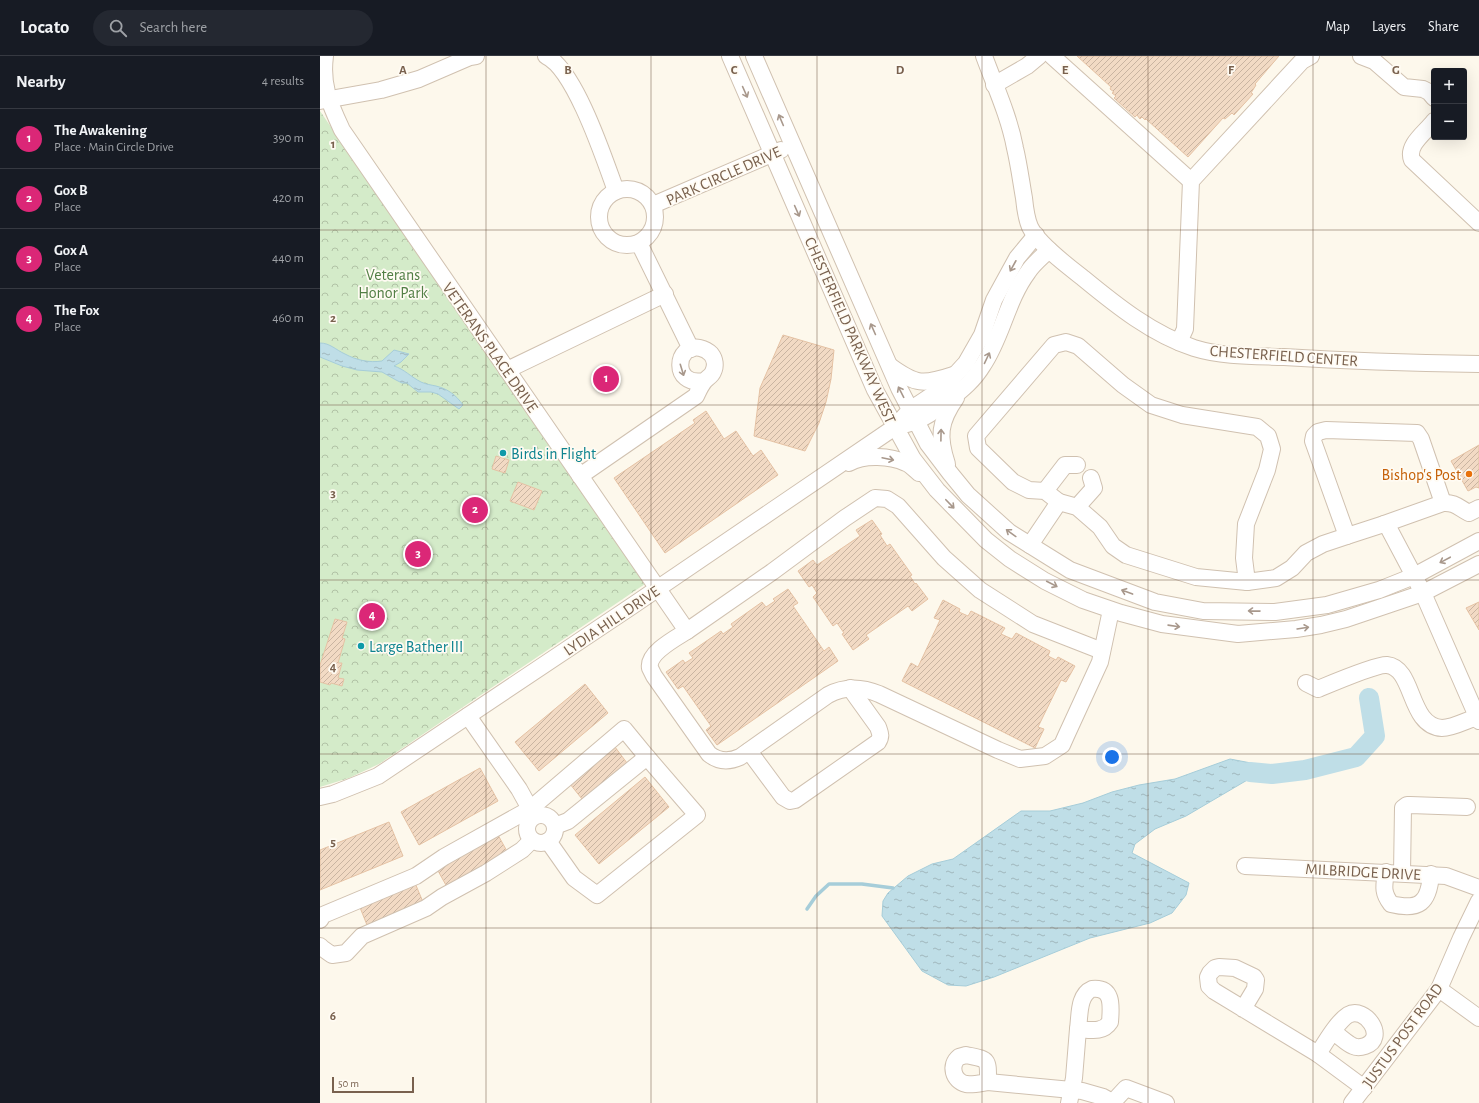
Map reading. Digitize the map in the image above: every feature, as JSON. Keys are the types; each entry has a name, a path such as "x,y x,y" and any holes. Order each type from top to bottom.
{"street":[{"name":"VETERANS PLACE DRIVE","path":"325,56 324,100 342,130 687,631"},
{"path":"324,100 381,90 419,79 470,57 476,56"},
{"path":"546,56 559,66 568,78 586,116 616,191"},
{"name":"CHESTERFIELD PARKWAY WEST","path":"730,56 875,390 895,427 913,459 935,488 986,540 1010,559 1083,600 1111,610 1162,624 1238,634 1270,632 1321,625 1346,619 1423,593 1479,564"},
{"name":"CHESTERFIELD PARKWAY WEST","path":"754,56 888,364 928,444 968,494 1010,532 1070,570 1155,602 1203,611 1275,612 1327,605 1379,590 1414,576 1479,541"},
{"name":"CHESTERFIELD CENTER","path":"984,56 1008,121 1015,147 1027,218 1031,229 1049,250 1103,294 1138,320 1165,336 1179,342 1194,348 1223,354 1340,360 1479,364"},
{"path":"994,85 1028,66 1039,56"},
{"path":"1052,56 1191,181"},
{"path":"1179,342 1185,329 1191,181 1302,61 1311,56"},
{"path":"1361,56 1374,61 1404,87 1423,89 1431,94"},
{"path":"1431,125 1412,148 1410,155 1412,160 1479,222"},
{"name":"PARK CIRCLE DRIVE","path":"653,205 792,145"},
{"path":"621,189 631,189 640,192 648,198 653,205 655,223 652,231 639,243 630,246 620,245 611,242 604,235 598,217 600,207 605,199 616,191 621,189"},
{"path":"950,473 941,446 941,426 953,403 966,363 982,335 994,300 1017,258 1036,235"},
{"path":"639,243 691,349"},
{"path":"895,427 913,416 943,388 975,377 984,364 1014,297 1028,272 1049,250"},
{"path":"507,370 665,294"},
{"path":"1247,582 1244,558 1246,524 1267,470 1272,449 1268,436 1257,427 1182,415 1151,405 1123,385 1078,346 1066,342 1054,344 976,436 978,448 1013,482 1029,490 1045,491 1058,502 1077,507 1100,527 1114,546 1126,555 1196,577 1247,582 1276,578 1292,568 1306,553 1323,544 1443,503 1455,504 1469,513 1479,508"},
{"path":"698,347 710,353 714,359 715,365 713,372 709,378 704,381 697,383 684,377 680,365 681,358 685,352 698,347"},
{"path":"888,364 906,378 919,382 959,382"},
{"path":"580,476 696,396 704,381"},
{"name":"LYDIA HILL DRIVE","path":"320,797 333,794 378,776 895,427"},
{"path":"1347,536 1313,442 1314,436 1318,432 1326,430 1417,433 1421,439 1443,503"},
{"path":"813,483 855,459 878,457 907,463 935,488"},
{"path":"1045,491 1065,465 1077,465"},
{"path":"1077,507 1094,488 1092,478"},
{"path":"1102,651 1033,624 980,590 944,558 898,506 887,498 875,498 845,518 772,572 659,650 651,660 650,667 654,676 710,754 720,760 728,761 740,757 828,695 838,689 850,688 868,690 879,694 1020,759 1045,756 1062,745 1100,662 1111,610"},
{"path":"1030,545 1058,502"},
{"path":"1306,683 1318,689 1375,667 1386,665 1399,672 1407,684 1422,718 1432,724 1440,728 1478,719 1472,687 1387,525 1384,524"},
{"path":"749,751 783,797 790,801 795,800 878,742 880,738 881,733 878,726 850,688"},
{"path":"320,920 323,915 416,876 444,857 532,812 624,729 697,814 597,895 574,878 552,834 552,820 547,816 532,812 519,789 468,716"},
{"path":"532,812 527,828 528,834 532,840 540,843 647,757"},
{"path":"1402,873 1403,808 1407,805 1467,807"},
{"path":"320,946 332,955 346,953 362,936 426,908 522,850 532,840"},
{"name":"MILBRIDGE DRIVE","path":"1246,866 1431,874 1446,876 1479,888"},
{"path":"1386,872 1384,894 1387,899 1391,904 1412,907 1419,904 1430,888 1431,874"},
{"name":"JUSTUS POST ROAD","path":"1352,1103 1439,989 1479,901"},
{"path":"1439,989 1479,1018"},
{"path":"1242,1009 1318,1054 1364,1088"},
{"path":"1070,1097 1074,1078 1078,1029"},
{"path":"1318,1054 1333,1032"},
{"path":"988,1082 1070,1097 1094,1094 1114,1102 1126,1088 1166,1103"}],"green space":[{"name":"Veterans Honor Park","path":"320,111 645,584 379,764 349,778 320,787"}],"water":[{"path":"320,343 330,345 354,358 367,361 382,361 394,350 409,354 401,362 394,366 421,382 440,387 448,391 455,395 463,405 459,409 438,394 431,392 418,392 407,383 402,383 382,372 357,370 320,357"},
{"path":"1230,759 1251,763 1249,779 1186,816 1155,829 1135,844 1132,853 1189,883 1186,895 1172,913 1150,923 1090,938 994,977 966,986 948,985 922,971 882,916 883,901 888,893 908,876 932,864 953,859 1021,811 1050,811 1083,803 1112,792 1139,785 1175,779"}],"building":[{"path":"1077,56 1279,56 1255,84 1256,85 1251,93 1253,94 1234,115 1232,113 1225,119 1223,118 1188,157 1146,119 1145,120 1142,117 1140,119 1137,115 1135,117 1114,98 1116,96 1112,93 1114,92 1110,89 1111,87"},
{"path":"783,335 834,350 831,379 826,402 819,423 805,451 754,436 760,388"},
{"path":"706,411 724,439 736,431 753,456 761,450 778,475 665,553 614,478 695,423 693,420"},
{"name":"Bishop's Post","path":"1479,445 1479,488 1476,487 1468,491 1451,461"},
{"path":"496,456 509,460 505,473 492,469"},
{"path":"518,482 542,491 534,510 510,501"},
{"path":"872,520 882,534 880,535 887,546 890,544 912,575 910,576 915,584 916,583 928,599 912,611 908,606 866,635 869,639 853,650 842,634 844,633 837,623 833,626 813,597 817,593 812,585 809,587 798,571 813,560 817,565 860,536 856,530"},
{"path":"788,589 798,603 793,606 824,651 829,647 838,661 717,745 706,730 711,726 683,686 678,689 666,672 683,660 685,663 693,658 689,653 721,631 723,634 733,627 731,624 762,602 766,607 775,601 773,599"},
{"path":"943,600 960,609 959,612 968,616 971,611 1005,628 1001,634 1012,639 1016,633 1050,651 1048,656 1056,660 1058,657 1075,666 1066,682 1061,680 1038,727 1044,729 1035,748 902,681 911,663 918,667 940,620 934,618"},
{"path":"1479,602 1479,630 1466,608"},
{"path":"335,619 347,622 342,638 345,639 338,663 342,663 338,678 344,679 342,686 320,682 320,665"},
{"path":"585,684 608,713 539,771 515,742"},
{"path":"615,747 627,763 582,799 570,784"},
{"path":"480,768 498,801 419,845 401,812"},
{"path":"645,777 669,807 599,864 575,835"},
{"path":"389,822 403,856 320,890 320,850"},
{"path":"498,835 508,853 447,887 437,869"},
{"path":"415,883 423,902 367,925 359,905"}],"waterway":[{"path":"1250,772 1272,774 1305,770 1356,757 1375,736 1369,698"},
{"path":"807,909 816,896 829,884 862,884 893,888"}],"place":[{"name":"The Awakening","path":"606,379"},
{"name":"Birds in Flight","path":"503,453"},
{"name":"Bishop's Post","path":"1469,474"},
{"name":"Gox B","path":"475,510"},
{"name":"Gox A","path":"418,554"},
{"name":"The Fox","path":"372,616"},
{"name":"Large Bather III","path":"361,646"}]}
